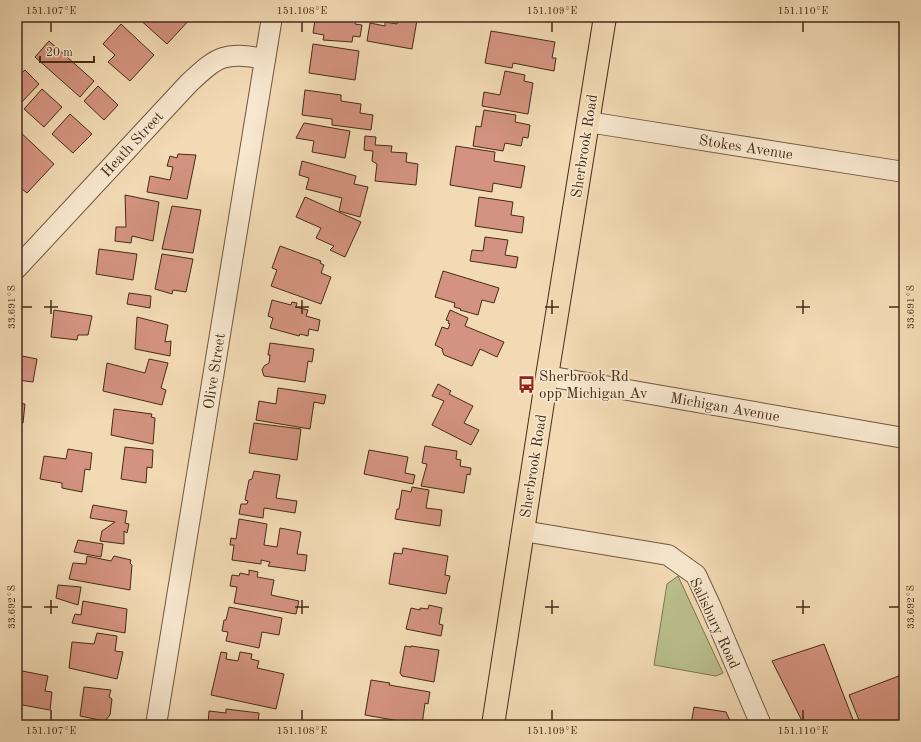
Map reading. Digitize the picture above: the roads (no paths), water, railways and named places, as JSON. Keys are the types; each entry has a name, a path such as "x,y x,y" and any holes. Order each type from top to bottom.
{"main road":[{"name":"Sherbrook Road","path":"493,725 588,122 603,17"}],"street":[{"name":"Olive Street","path":"156,725 272,17"},
{"name":"Heath Street","path":"17,268 183,88 209,65 220,58 231,55 242,55 265,60"},
{"name":"Stokes Avenue","path":"588,122 904,172"},
{"name":"Michigan Avenue","path":"547,376 904,438"},
{"name":"Salisbury Road","path":"523,531 668,555 696,575 761,725"}],"place":[{"name":"Sherbrook Rd opp Michigan Av","path":"526,385"}]}
